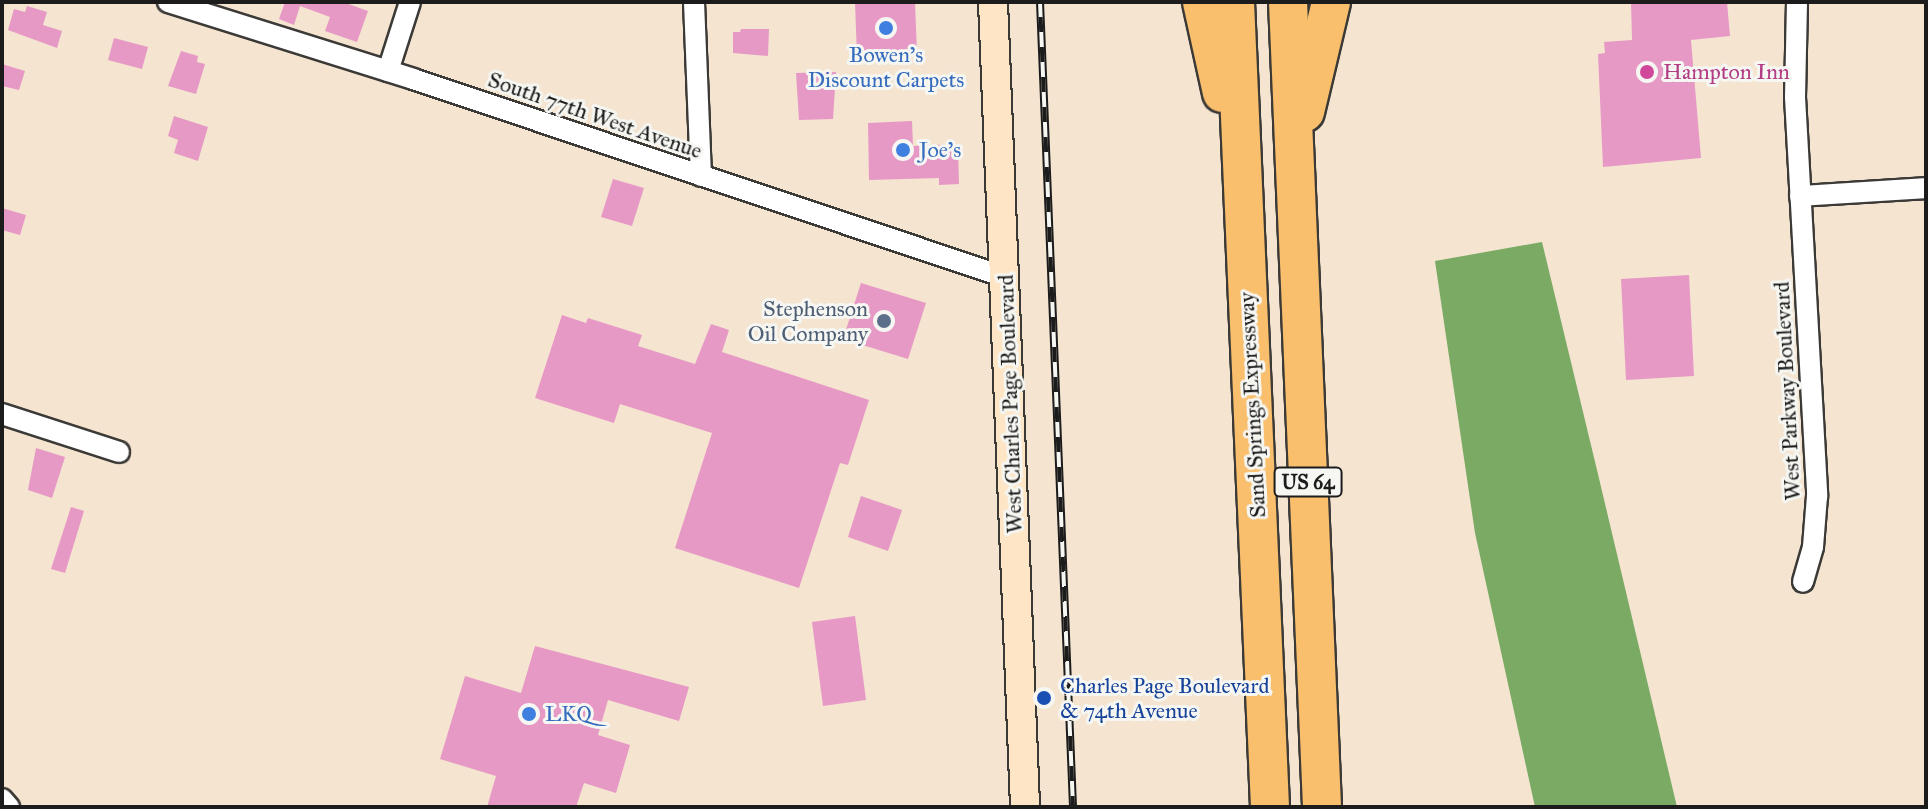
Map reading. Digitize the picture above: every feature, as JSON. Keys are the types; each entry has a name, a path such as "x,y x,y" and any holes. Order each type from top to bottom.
{"highway":[{"path":"1202,2 1242,177"},
{"name":"Sand Springs Expressway","path":"1235,2 1270,807"},
{"name":"US 64","path":"1288,2 1322,807"},
{"path":"1295,158 1331,2"}],"main road":[{"name":"West Charles Page Boulevard","path":"993,2 1025,807"}],"street":[{"name":"South 77th West Avenue","path":"168,2 388,71 1005,277"},
{"path":"388,71 410,2"},
{"path":"694,2 701,176"},
{"name":"West Parkway Boulevard","path":"1797,2 1795,97 1817,496 1813,547 1803,582"},
{"path":"1800,196 1926,188"},
{"path":"2,414 119,452"},
{"path":"2,799 9,807"}],"green space":[{"path":"1542,242 1677,807 1535,807 1475,533 1435,261"}],"building":[{"path":"285,2 343,2 368,11 357,42 325,31 330,17 300,6 294,25 279,19"},
{"name":"Bowen's Discount Carpets","path":"855,2 915,2 917,54 857,57"},
{"name":"Hampton Inn","path":"1631,2 1727,2 1730,36 1691,40 1701,158 1603,167 1598,54 1605,53 1604,42 1632,40"},
{"path":"27,6 47,12 43,25 62,31 57,48 8,30 14,9 25,12"},
{"path":"741,29 769,29 768,56 733,53 733,32 740,32"},
{"path":"114,38 148,47 142,69 108,60"},
{"path":"181,51 198,56 197,62 205,64 196,94 168,86"},
{"path":"2,64 25,71 19,90 2,86"},
{"path":"836,72 833,119 799,120 796,73"},
{"path":"174,116 208,127 198,161 174,153 178,140 168,136"},
{"path":"912,121 913,146 958,144 959,184 939,185 939,178 869,180 868,123"},
{"path":"613,179 644,188 632,226 601,217"},
{"path":"2,208 26,215 20,235 2,230"},
{"path":"1689,275 1694,376 1626,380 1621,279"},
{"name":"Stephenson Oil Company","path":"861,283 926,303 908,359 843,339"},
{"path":"562,315 586,323 588,318 642,335 638,346 695,364 711,324 729,330 722,352 869,400 848,465 840,463 799,588 675,548 712,433 620,404 614,423 535,398"},
{"path":"36,448 65,457 52,498 28,490"},
{"path":"861,496 902,510 888,551 848,537"},
{"path":"71,507 84,511 65,573 51,569"},
{"path":"855,616 866,700 823,706 812,622"},
{"name":"LKQ","path":"535,646 689,687 679,721 608,700 598,735 630,745 616,793 584,783 576,807 487,807 496,776 440,759 465,676 521,693"}],"railway":[{"path":"1040,2 1073,807"}],"place":[{"name":"Bowen's Discount Carpets","path":"886,28"},
{"name":"Hampton Inn","path":"1647,72"},
{"name":"Joe's","path":"903,150"},
{"name":"Stephenson Oil Company","path":"884,321"},
{"name":"Charles Page Boulevard & 74th Avenue","path":"1044,698"},
{"name":"LKQ","path":"529,714"}]}
